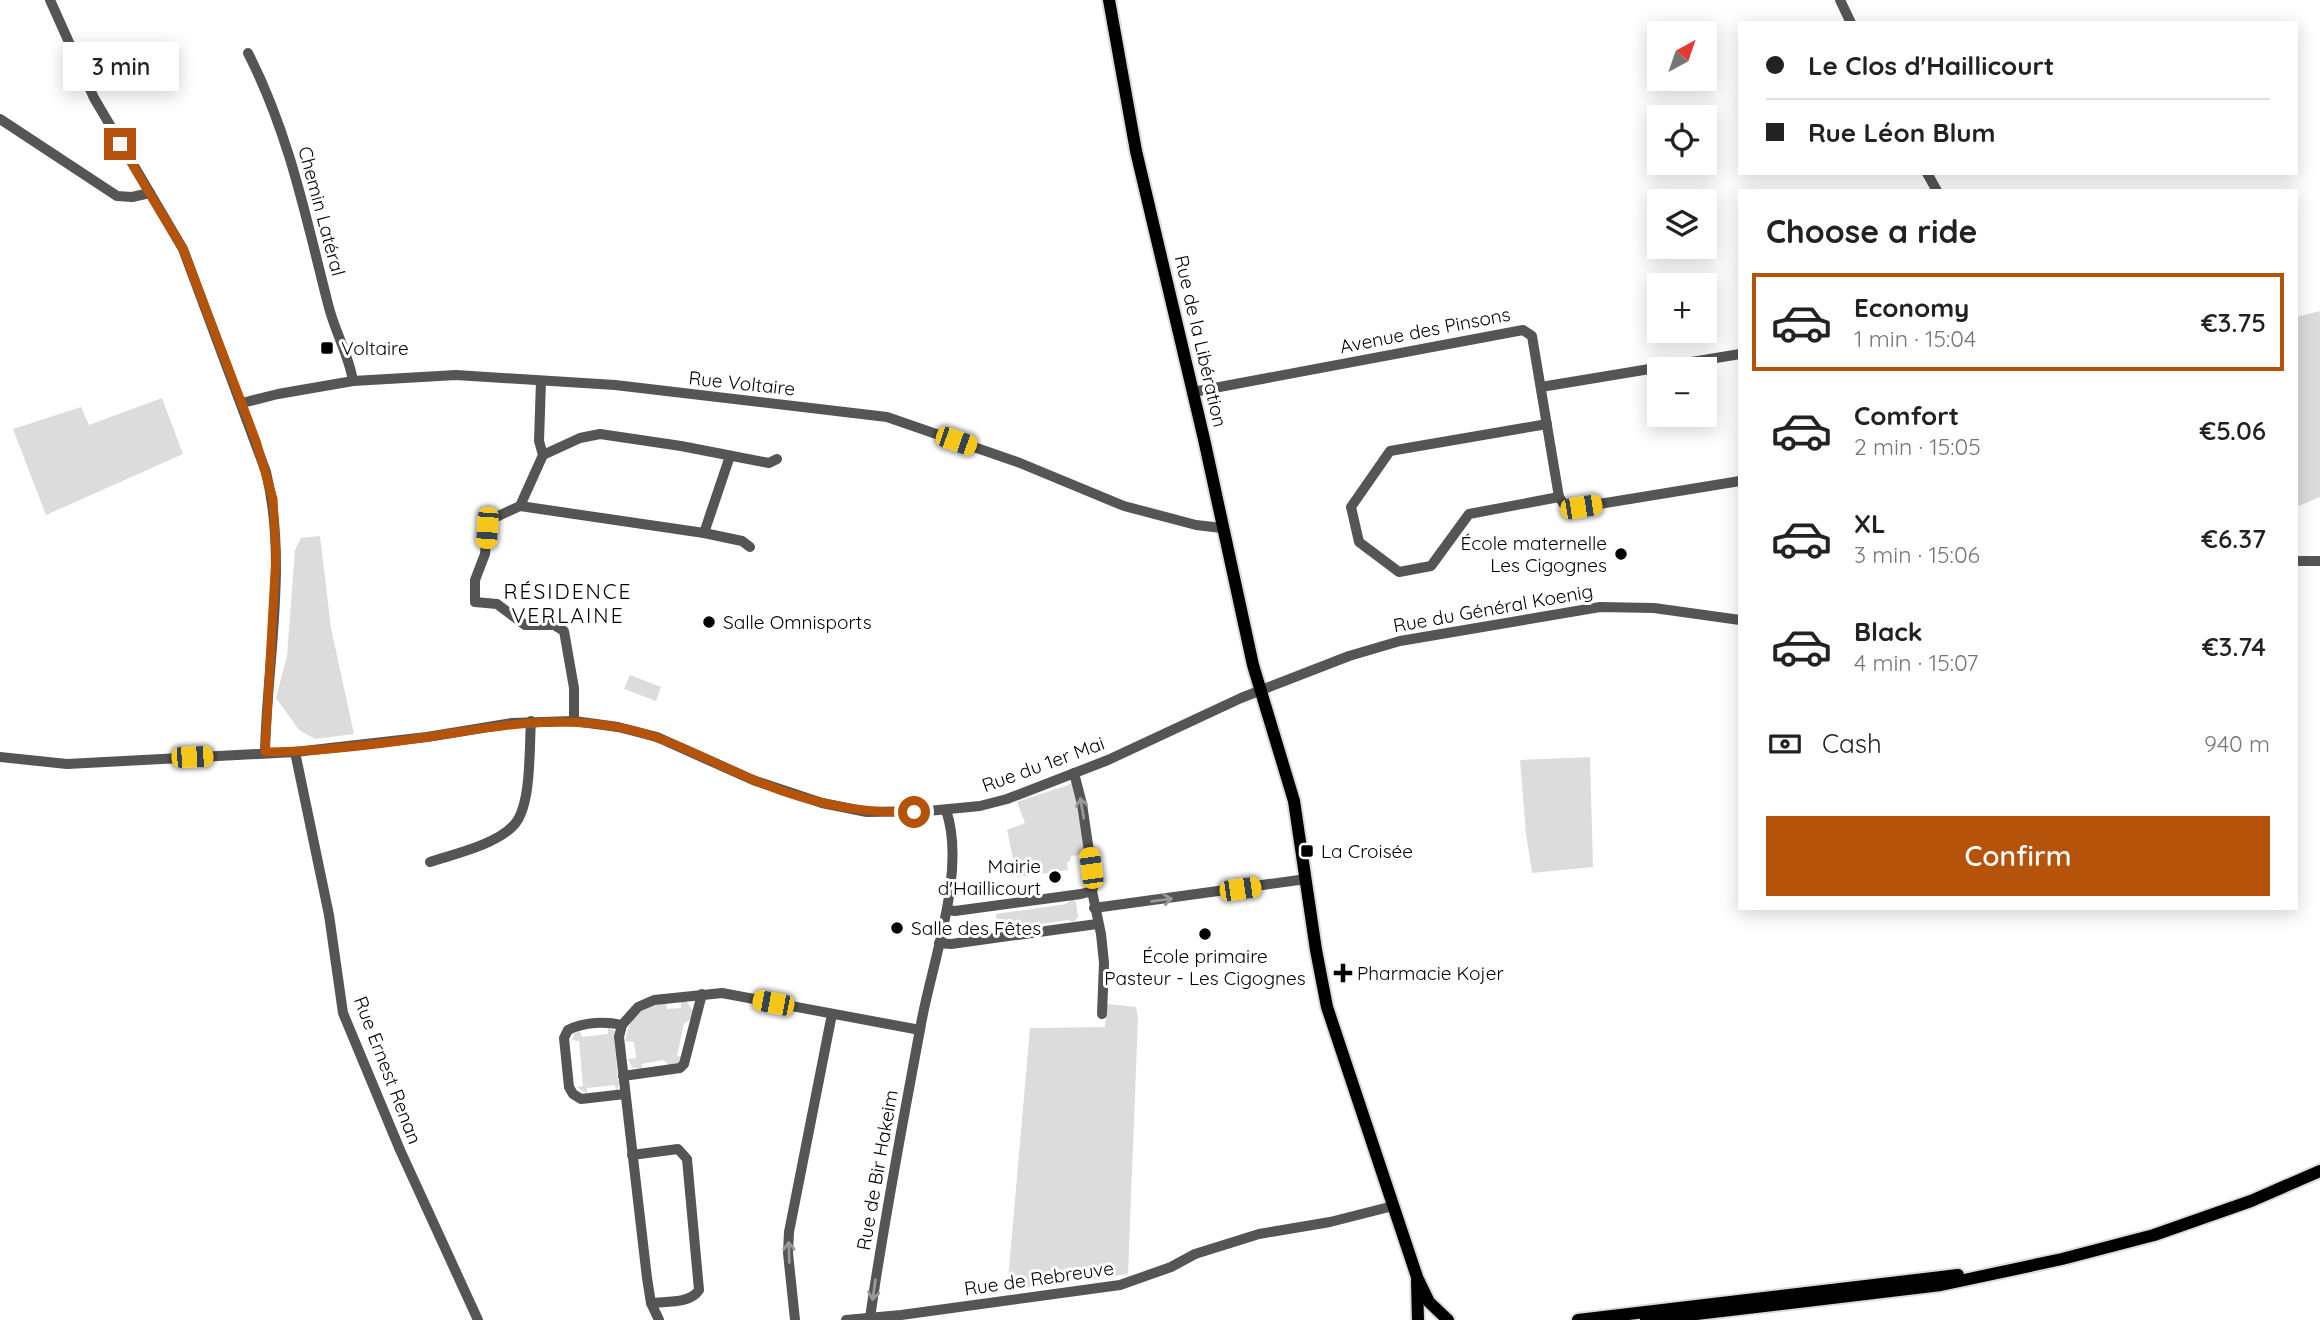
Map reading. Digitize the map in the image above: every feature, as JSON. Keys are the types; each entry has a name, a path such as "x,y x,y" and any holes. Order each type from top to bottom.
{"main road":[{"name":"Rue de la Libération","path":"1109,0 1136,151 1222,528 1260,691 1294,802 1315,950 1327,1007 1417,1277"},
{"path":"1646,1320 1941,1285 2062,1259 2154,1236 2262,1196 2320,1171"},
{"path":"1577,1320 1797,1292 1997,1272"},
{"path":"1417,1277 1429,1302 1448,1320"},
{"path":"1417,1277 1420,1320 1432,1317 1448,1320"}],"street":[{"path":"50,0 94,98 183,249 266,472 275,523 276,555 265,752"},
{"path":"1840,0 1850,21"},
{"name":"Chemin Latéral","path":"248,53 286,141 334,327 353,381"},
{"path":"0,119 117,196 132,197 150,193"},
{"name":"Avenue des Pinsons","path":"1193,392 1523,330 1532,336 1562,502"},
{"path":"1541,387 1738,354"},
{"name":"Rue Voltaire","path":"242,403 353,381 456,375 615,386 887,418 1020,463 1124,506 1196,525 1222,528"},
{"path":"520,506 543,455 539,441 541,381"},
{"path":"1547,424 1390,451 1351,507 1359,542 1399,572 1432,566 1468,514 1562,502 1581,507 1738,481"},
{"path":"543,455 580,438 600,434 769,463 777,459"},
{"path":"704,533 730,456"},
{"path":"574,721 574,688 564,631 554,625 525,625 497,604 475,602 475,580 485,554 487,528 494,518 520,506 704,533 742,541 750,547"},
{"path":"2298,561 2320,561"},
{"name":"Rue du Général Koenig","path":"1260,691 1386,644 1571,611 1600,607 1654,608 1738,620"},
{"name":"Rue du 1er Mai","path":"0,757 67,764 295,752 428,737 487,726 574,721 618,727 657,737 752,780 822,803 867,811 946,810 994,803 1074,773 1260,691"},
{"path":"429,862 470,849 514,826 521,814 525,798 531,722"},
{"name":"Rue Ernest Renan","path":"295,752 329,915 343,1013 400,1150 478,1320"},
{"path":"1074,773 1094,885 1091,891 1101,934 1104,963 1102,1014"},
{"name":"Rue de Bir Hakeim","path":"870,1318 895,1156 948,910 951,837 946,810"},
{"path":"1094,908 1306,879"},
{"path":"948,910 1091,891"},
{"path":"939,943 951,944 1097,924"},
{"path":"659,1320 651,1303 619,1037 622,1026 638,1007 654,1000 722,993 920,1030"},
{"path":"623,1076 672,1070 684,1064 702,994"},
{"path":"795,1320 788,1253 789,1232 832,1014"},
{"path":"622,1026 609,1022 576,1026 568,1030 564,1038 569,1087 573,1094 582,1099 625,1094"},
{"path":"632,1155 678,1149 687,1159 699,1290 689,1299 651,1303"},
{"name":"Rue de Rebreuve","path":"846,1320 1120,1285 1171,1267 1195,1254 1259,1234 1330,1222 1393,1206"}],"shaded area":[{"path":"2320,311 2320,497 2298,506 2298,316"},
{"path":"162,398 183,454 46,515 13,429 81,407 89,425"},
{"path":"320,536 331,628 354,734 315,739 299,730 276,698 287,656 295,550 301,538"},
{"path":"630,675 661,687 656,701 624,689"},
{"path":"1590,757 1593,867 1532,873 1520,760"},
{"path":"1074,783 1085,854 1071,856 1067,862 1068,870 1017,877 1007,830 1025,823 1017,802"},
{"path":"1072,899 1076,902 1078,917 1074,922 1068,920 998,930 996,914 1066,904"},
{"path":"666,1001 667,1009 681,1008 681,1001 687,1002 694,1012 693,1017 684,1024 677,1056 683,1057 681,1062 671,1067 663,1060 641,1064 643,1069 632,1067 628,1059 636,1058 634,1042 625,1041 630,1024 643,1010"},
{"path":"1107,1004 1136,1007 1138,1018 1128,1274 1088,1280 1088,1277 1007,1291 1030,1028 1105,1027"},
{"path":"608,1027 617,1032 614,1036 618,1080 621,1081 616,1092 615,1085 587,1088 587,1094 577,1087 583,1086 579,1041 572,1040 575,1033 580,1031 582,1037 608,1034"}],"place":[{"name":"Voltaire","path":"327,348"},
{"name":"École maternelle Les Cigognes","path":"1621,554"},
{"name":"Salle Omnisports","path":"709,622"},
{"name":"La Croisée","path":"1307,851"},
{"name":"Mairie d'Haillicourt","path":"1055,877"},
{"name":"Salle des Fêtes","path":"897,928"},
{"name":"École primaire Pasteur - Les Cigognes","path":"1205,934"},
{"name":"Pharmacie Kojer","path":"1343,973"}],"district":[{"name":"RÉSIDENCE VERLAINE","path":"568,603"}],"route":[{"path":"120,144 175,233 193,272 256,441 273,499 276,555 265,752 314,751 368,745 512,723 574,721 618,727 657,737 752,780 822,803 846,809 914,812"}]}
